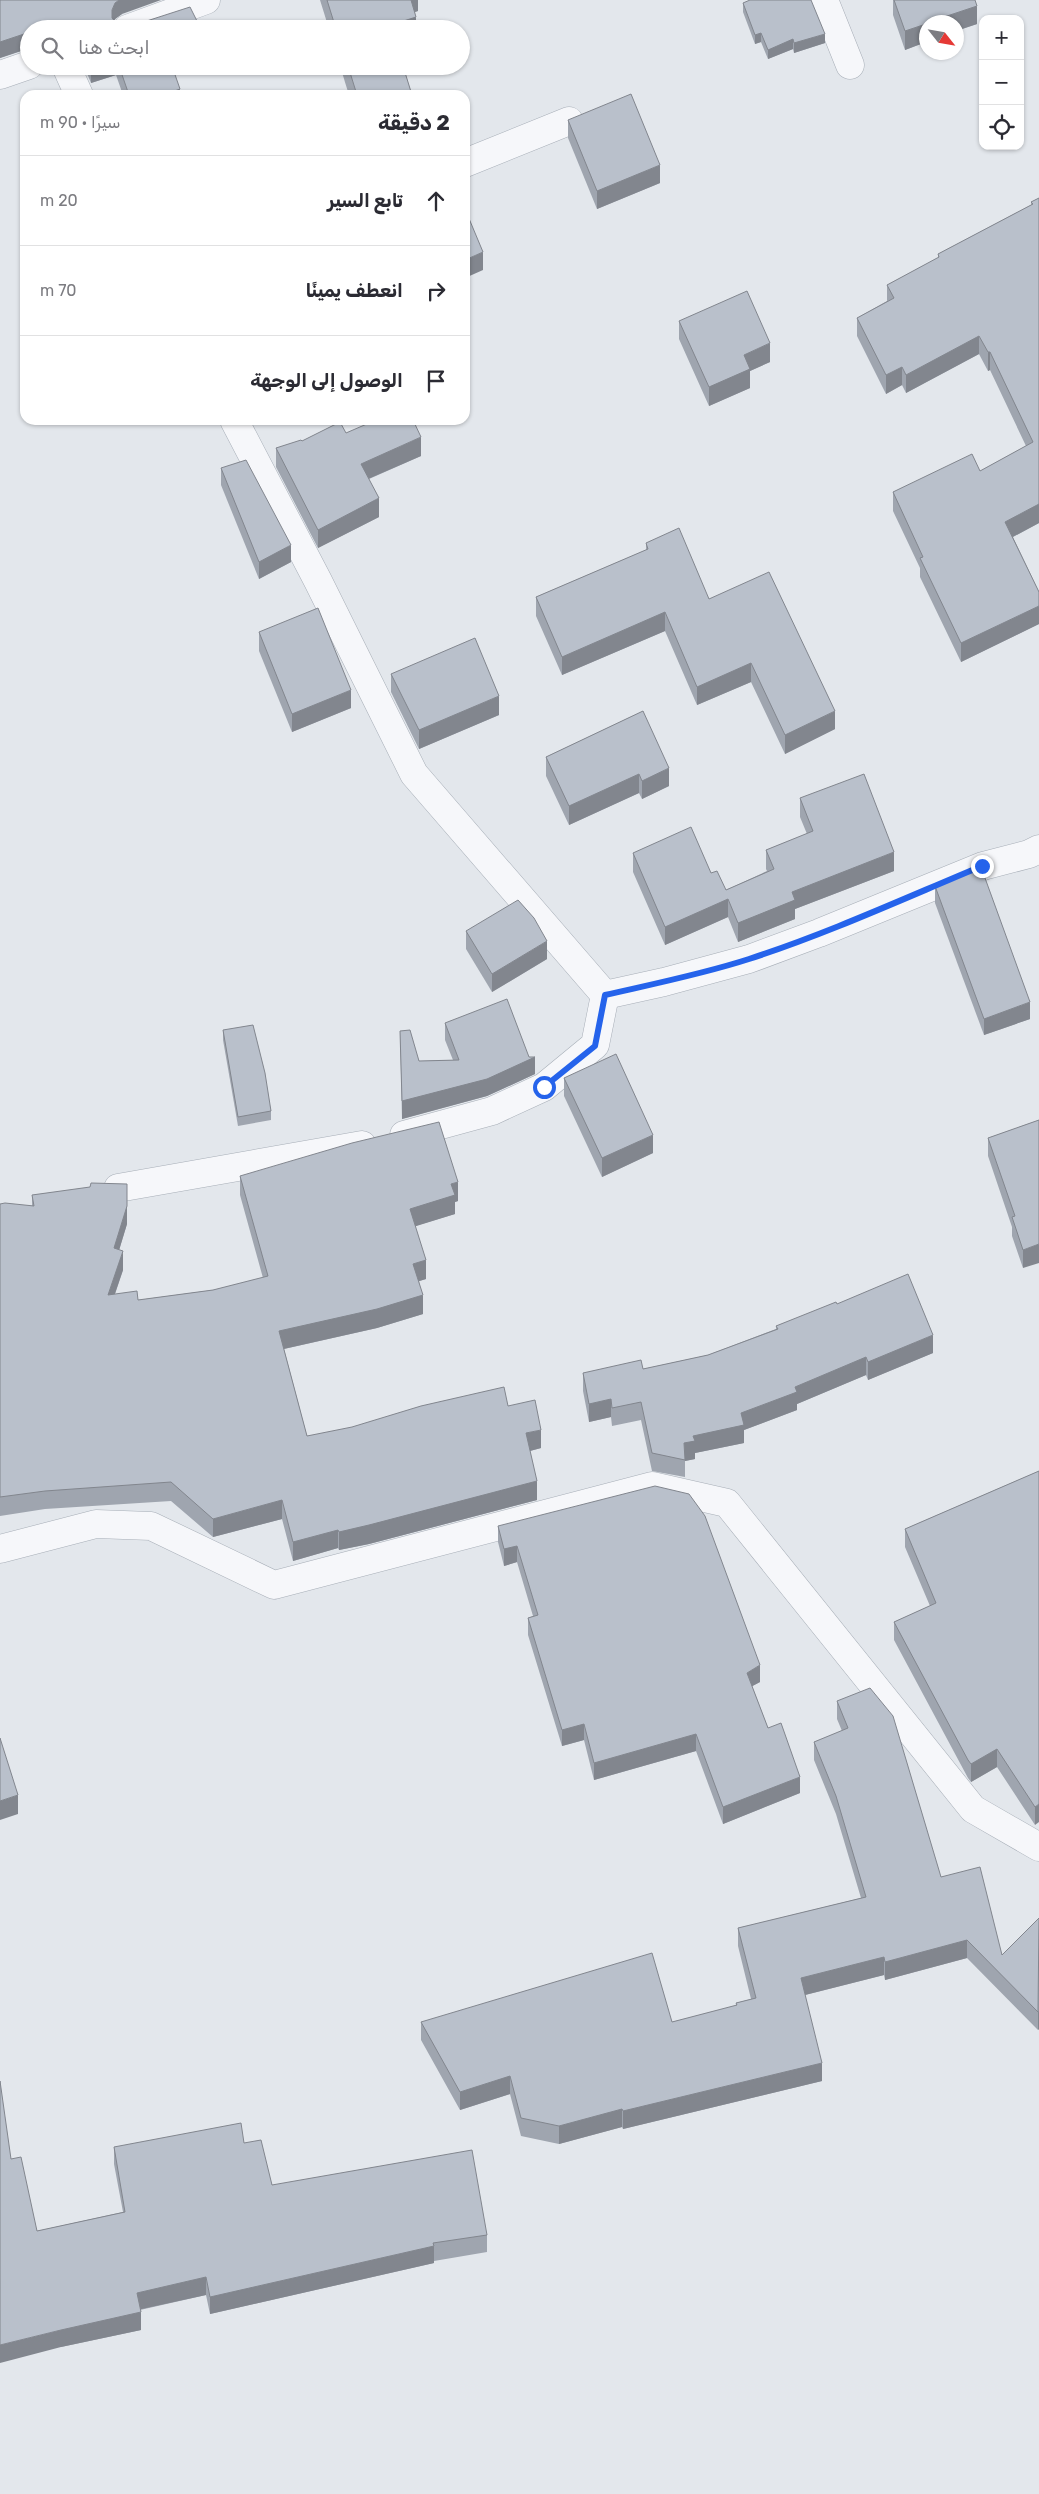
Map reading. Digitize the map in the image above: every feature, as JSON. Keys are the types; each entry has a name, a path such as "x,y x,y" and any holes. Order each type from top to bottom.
{"street":[{"path":"152,20 206,0"},
{"path":"824,0 850,65"},
{"path":"0,75 20,68"},
{"path":"70,75 77,90"},
{"path":"470,161 569,121"},
{"path":"237,425 318,580 414,774 605,995"},
{"path":"605,995 664,982 749,959 819,933 982,866 1028,854 1039,849"},
{"path":"118,1188 376,1142 492,1111 544,1087 595,1046 605,995"},
{"path":"0,1550 96,1524 151,1526 274,1585 652,1486 727,1503 972,1809 1039,1847"}],"building":[{"path":"0,0 119,0 115,3 112,10 114,20 20,20 20,35 0,42"},
{"path":"327,0 411,0 416,17 407,20 333,20"},
{"path":"750,0 811,0 825,34 794,43 793,39 768,50 761,33 755,35 743,3"},
{"path":"894,0 975,0 977,6 950,15 919,15 919,26 905,31"},
{"path":"190,7 196,20 150,20"},
{"path":"122,75 175,75 180,89 177,90 127,90"},
{"path":"351,75 406,75 410,90 355,90"},
{"path":"631,94 660,165 597,191 568,120"},
{"path":"1039,198 1039,504 1005,522 1039,592 1039,606 961,643 920,558 923,557 893,492 972,454 980,471 1033,442 990,352 988,352 979,336 906,375 902,367 886,375 857,318 894,298 887,285 939,257 938,254 1033,204 1031,202"},
{"path":"470,221 483,252 470,258"},
{"path":"747,291 770,343 744,355 750,369 709,387 679,321"},
{"path":"334,425 342,425 346,433 364,425 415,425 421,437 361,464 379,498 318,530 276,448 302,441"},
{"path":"246,460 291,545 259,562 221,468"},
{"path":"679,528 709,599 769,572 835,711 785,735 751,663 697,687 665,612 562,657 536,597 648,549 646,543"},
{"path":"318,608 351,690 292,714 259,632"},
{"path":"475,638 499,696 419,730 391,674"},
{"path":"643,711 669,768 642,781 639,774 569,806 546,757"},
{"path":"864,774 894,852 792,892 795,900 738,923 728,899 665,927 633,853 691,827 711,873 717,871 726,890 774,869 766,850 813,831 800,798"},
{"path":"981,867 1030,1002 984,1019 935,886"},
{"path":"518,900 534,918 547,941 492,974 466,931"},
{"path":"507,999 529,1057 535,1057 487,1079 402,1101 400,1031 410,1030 419,1061 459,1060 445,1023"},
{"path":"253,1025 265,1073 271,1111 238,1117 223,1030"},
{"path":"616,1054 653,1135 602,1158 564,1078"},
{"path":"1039,1120 1039,1244 1023,1250 1012,1217 1015,1216 988,1138"},
{"path":"439,1122 458,1182 451,1184 455,1195 410,1209 426,1260 413,1264 423,1295 377,1309 279,1331 307,1436 352,1427 421,1406 504,1387 508,1406 535,1400 541,1430 526,1433 537,1481 369,1525 339,1532 338,1530 293,1542 282,1500 213,1519 171,1482 45,1491 0,1497 0,1204 34,1206 32,1195 90,1187 91,1183 127,1184 127,1206 114,1248 123,1251 108,1295 137,1291 138,1300 213,1290 268,1276 240,1176 352,1143"},
{"path":"908,1274 933,1335 868,1362 866,1357 795,1387 797,1392 741,1413 744,1425 693,1436 695,1441 684,1443 685,1460 652,1453 641,1402 612,1408 611,1399 589,1404 583,1373 641,1360 643,1369 708,1355 778,1329 776,1326 836,1302 837,1304"},
{"path":"1039,1471 1039,1804 1035,1807 997,1749 971,1764 894,1622 936,1603 905,1529"},
{"path":"655,1486 689,1494 705,1516 760,1665 747,1673 768,1728 781,1723 800,1777 723,1807 696,1734 594,1763 584,1724 562,1730 528,1618 538,1615 517,1546 504,1549 498,1526"},
{"path":"870,1688 893,1716 941,1877 980,1867 1002,1955 1039,1918 1038,2012 967,1940 885,1962 884,1957 801,1978 822,2063 623,2111 622,2109 559,2126 521,2118 510,2076 460,2092 421,2022 652,1953 672,2022 737,2005 736,2003 756,1998 738,1928 866,1897 836,1796 814,1742 848,1728 837,1701"},
{"path":"0,1738 18,1795 0,1801"},
{"path":"0,2081 11,2159 21,2157 37,2231 125,2212 114,2147 241,2123 244,2143 261,2140 272,2185 472,2150 487,2235 433,2243 434,2246 210,2297 206,2277 137,2293 141,2312 0,2345"}],"route":[{"path":"544,1087 595,1046 605,995 664,982 749,959 819,933 982,866"}]}
